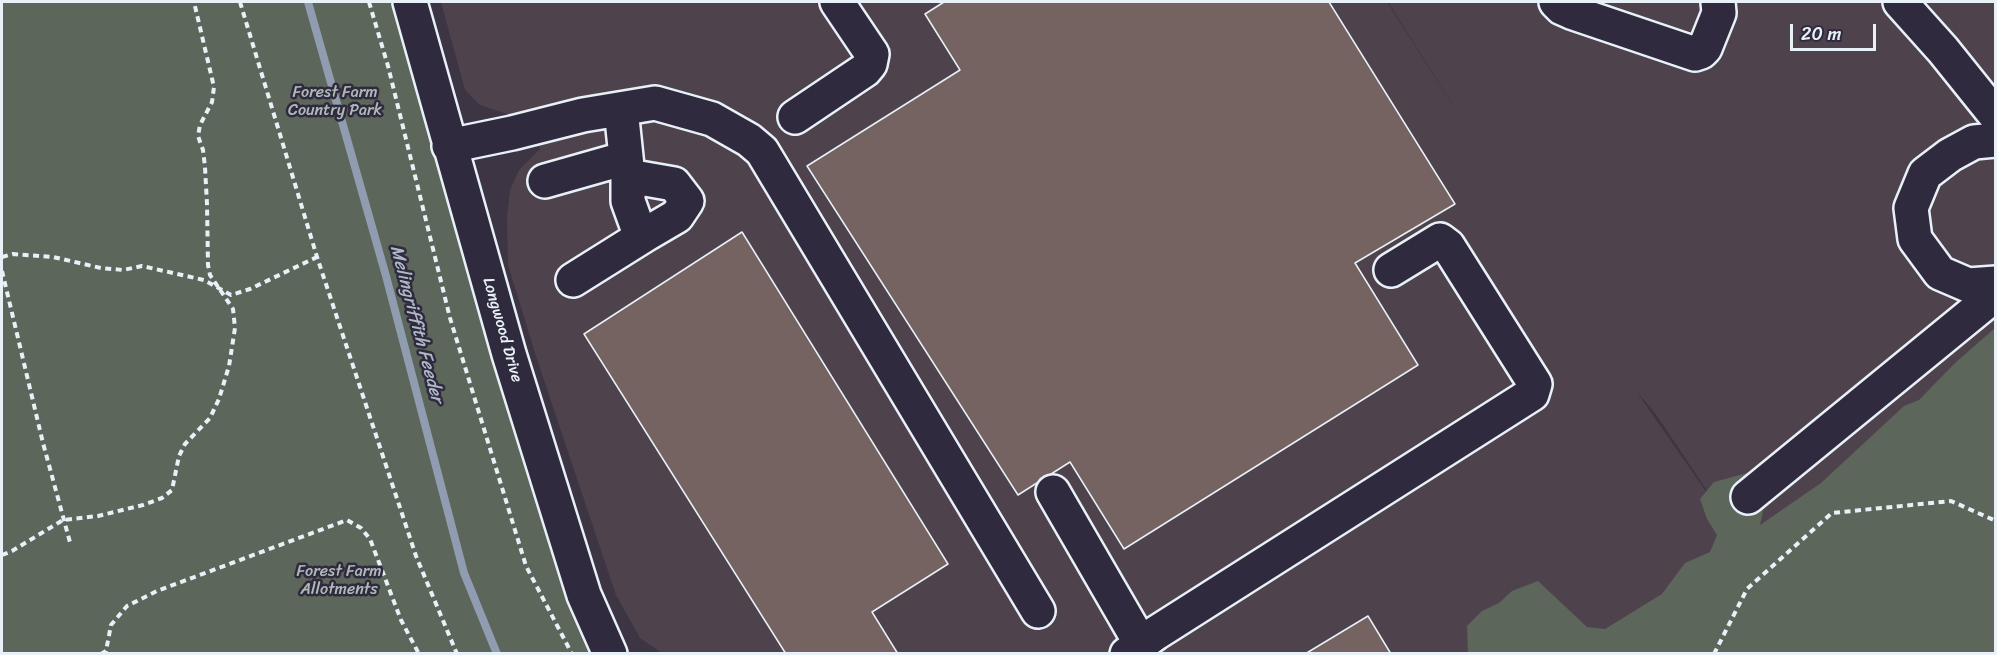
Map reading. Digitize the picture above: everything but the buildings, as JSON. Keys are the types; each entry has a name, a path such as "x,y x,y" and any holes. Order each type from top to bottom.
{"street":[{"name":"Longwood Drive","path":"410,2 509,354 584,595 610,654"},
{"path":"795,117 865,70 870,64 872,54 837,2"},
{"path":"1556,2 1570,12 1695,54 1705,48 1719,13 1718,2"},
{"path":"1900,2 1943,50 1995,116"},
{"path":"449,146 583,115 655,103 712,119 749,140 762,151 1038,611"},
{"path":"621,109 628,201 637,226 648,233"},
{"path":"1995,140 1974,142 1950,155 1925,174 1911,208 1916,239 1940,273 1968,285 1995,283"},
{"path":"545,181 627,167 674,184 687,201 677,216 573,280"},
{"path":"1053,492 1134,649 1532,394 1534,384 1448,246 1440,240 1391,270"},
{"path":"1748,497 1995,294"}],"path":[{"path":"2,555 63,520 98,516 143,506 162,498 172,489 179,456 185,444 210,418 219,399 230,366 236,328 233,309 210,274 208,265 205,167 198,136 200,125 212,102 214,87 194,2"},
{"path":"240,2 317,257 416,556 457,654"},
{"path":"369,2 388,66 450,318 526,566 572,654"},
{"path":"2,257 13,254 53,258 123,270 142,266 204,280 231,295 250,289 317,257"},
{"path":"2,271 71,546"},
{"path":"1714,654 1747,589 1832,513 1951,501 1995,521"},
{"path":"100,654 106,652 111,626 127,606 157,591 347,520 361,528 370,539 401,620 419,654"}],"shaded area":[{"path":"441,2 1387,2 1477,143 1388,2 1995,2 1995,348 1615,653 662,653 640,638 616,595 508,265 507,217 510,190 519,170 540,149 531,114 510,115 480,105 465,90","holes":["1636,391 1655,413 1720,510"]}],"green space":[{"path":"2,2 397,2 492,345 571,606 594,653 2,653"},
{"path":"1995,328 1995,653 1468,653 1467,626 1482,611 1499,603 1512,591 1538,581 1587,627 1605,629 1662,594 1685,563 1710,552 1717,535 1707,519 1700,499 1714,482 1747,473 1767,493 1760,525 1821,483 1904,406 1919,400 1955,363"}],"waterway":[{"name":"Melingriffith Feeder","path":"308,2 386,276 464,573 497,654"}],"park label":[{"name":"Forest Farm Country Park","path":"335,102"},
{"name":"Forest Farm Allotments","path":"339,581"}]}
